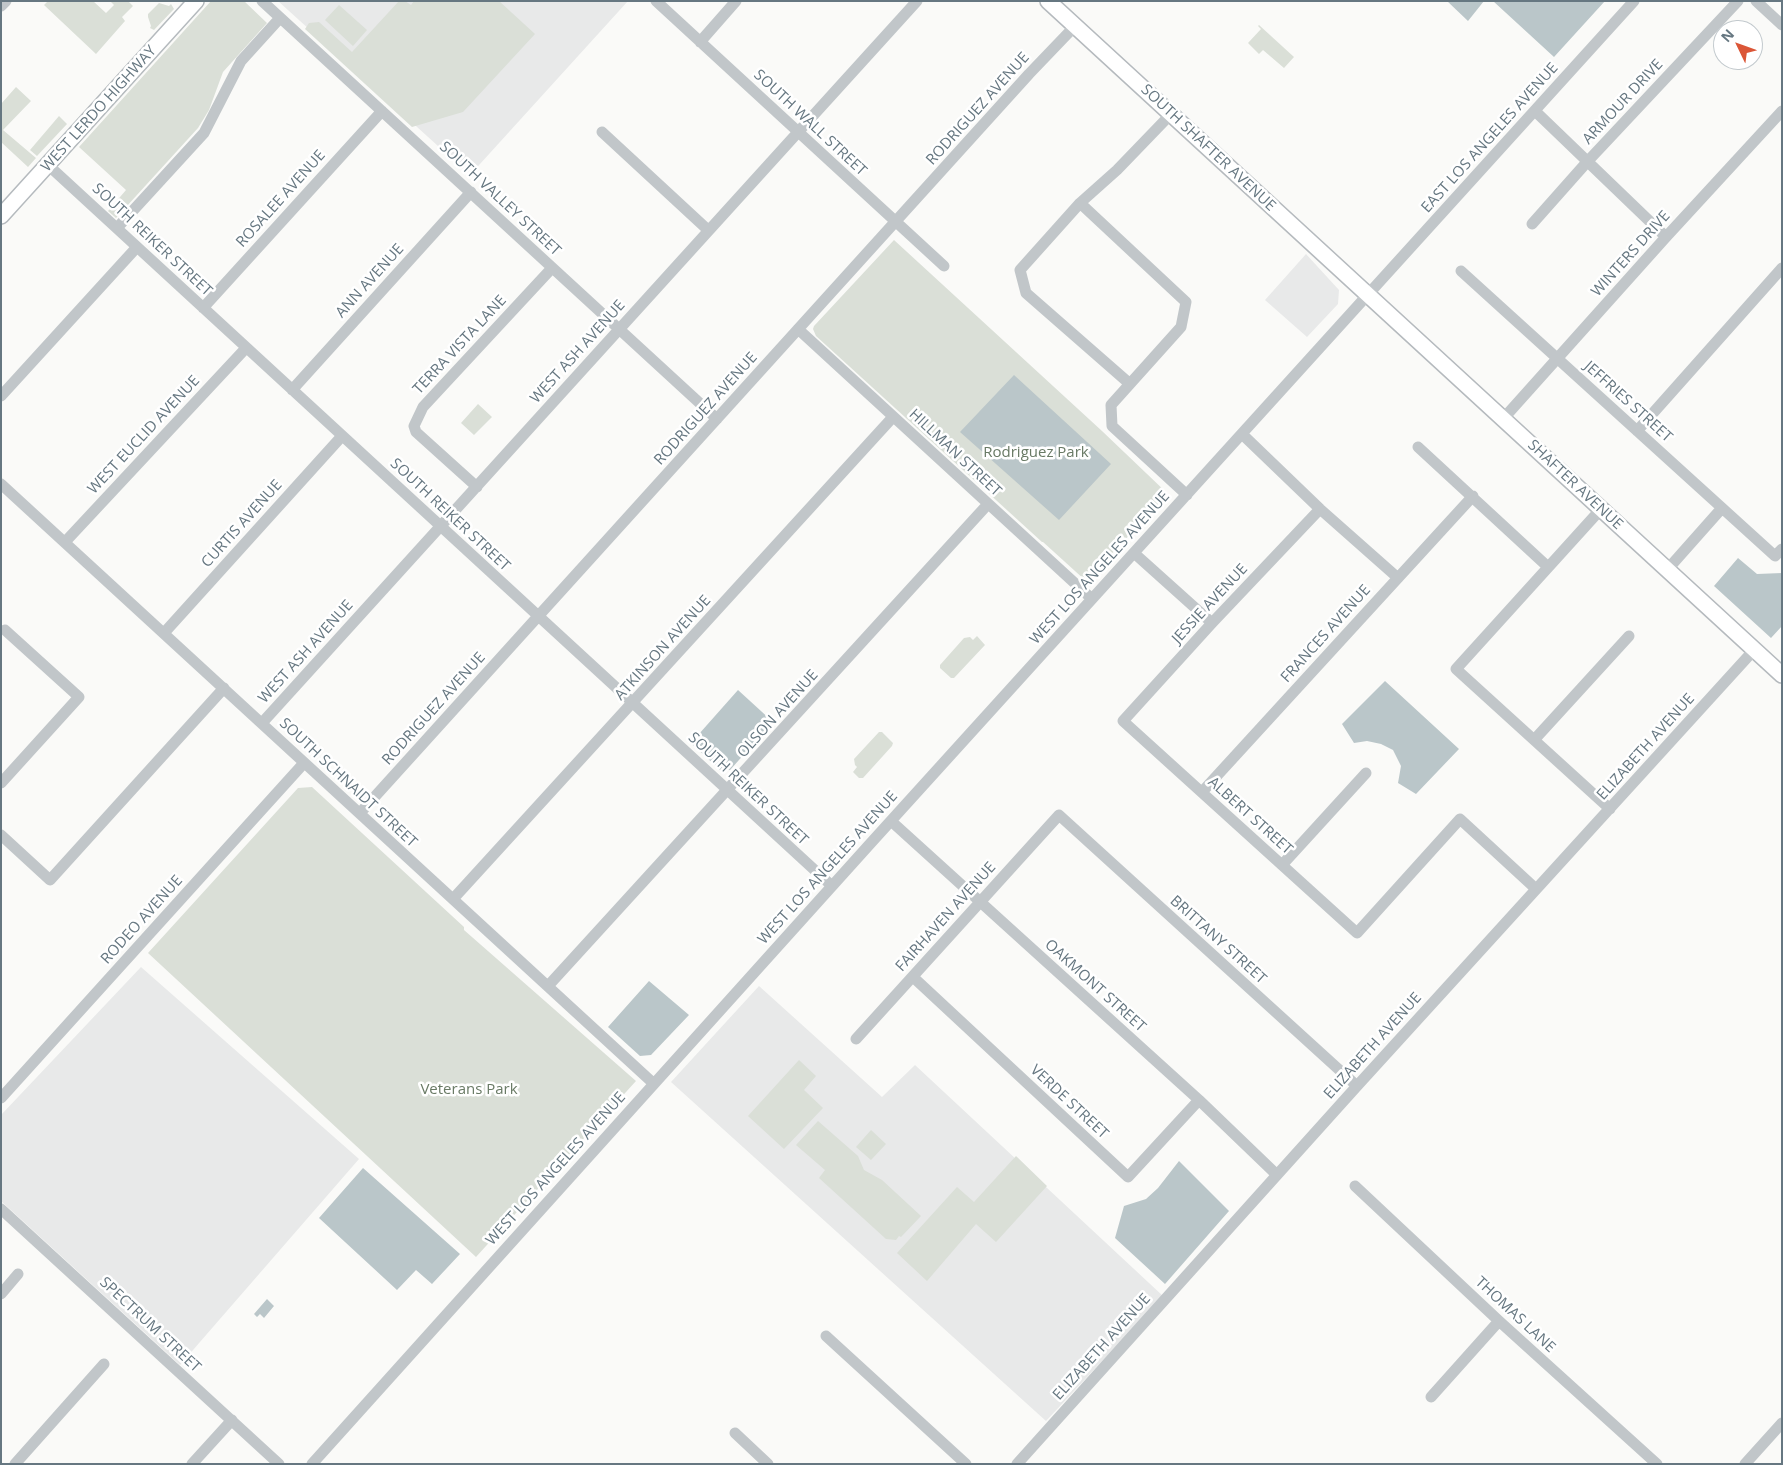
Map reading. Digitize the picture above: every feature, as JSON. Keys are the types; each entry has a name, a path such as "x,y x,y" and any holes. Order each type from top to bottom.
{"main road":[{"name":"WEST LERDO HIGHWAY","path":"1,216 196,1"},
{"name":"SOUTH SHAFTER AVENUE","path":"1048,1 1368,295"},
{"name":"SHAFTER AVENUE","path":"1368,295 1782,675"}],"street":[{"path":"1,6 6,1"},
{"name":"SOUTH VALLEY STREET","path":"262,1 717,419"},
{"name":"SOUTH WALL STREET","path":"656,1 944,266"},
{"path":"700,42 736,1"},
{"name":"WEST ASH AVENUE","path":"262,723 917,1"},
{"name":"EAST LOS ANGELES AVENUE","path":"1368,295 1634,1"},
{"name":"ARMOUR DRIVE","path":"1532,224 1587,162 1738,1"},
{"path":"1756,1 1782,25"},
{"path":"117,228 204,132 241,61 280,18"},
{"name":"RODRIGUEZ AVENUE","path":"360,813 1075,26"},
{"name":"ROSALEE AVENUE","path":"203,308 382,111"},
{"path":"1535,111 1666,237"},
{"name":"WINTERS DRIVE","path":"1503,419 1782,111"},
{"path":"1130,384 1026,293 1020,270 1080,203 1117,170 1171,114"},
{"path":"602,132 708,230"},
{"name":"SOUTH REIKER STREET","path":"48,165 832,886"},
{"name":"ANN AVENUE","path":"292,390 471,192"},
{"path":"1080,203 1186,302 1182,327 1111,405 1112,426 1187,495"},
{"path":"1,396 137,247"},
{"name":"TERRA VISTA LANE","path":"477,487 416,432 414,426 423,407 552,268"},
{"path":"1638,431 1782,268"},
{"name":"JEFFRIES STREET","path":"1461,271 1722,508 1779,553"},
{"name":"WEST LOS ANGELES AVENUE","path":"312,1464 654,1083 1368,295"},
{"name":"HILLMAN STREET","path":"798,329 1092,599"},
{"name":"WEST EUCLID AVENUE","path":"65,542 246,348"},
{"name":"ATKINSON AVENUE","path":"453,899 893,417"},
{"path":"1242,434 1320,509 1398,578"},
{"name":"CURTIS AVENUE","path":"164,633 342,436"},
{"path":"1418,447 1548,567"},
{"name":"SOUTH SCHNAIDT STREET","path":"1,484 654,1083"},
{"name":"FRANCES AVENUE","path":"1202,792 1473,496"},
{"name":"OLSON AVENUE","path":"548,986 988,504"},
{"path":"1667,570 1722,508"},
{"name":"JESSIE AVENUE","path":"1123,721 1212,623 1320,509"},
{"path":"1601,509 1456,668 1610,809"},
{"path":"1134,553 1212,623"},
{"path":"1,783 80,697 6,630"},
{"path":"1534,740 1629,636"},
{"name":"ELIZABETH AVENUE","path":"1017,1464 1357,1086 1754,650"},
{"path":"1,835 50,880 224,688"},
{"name":"ALBERT STREET","path":"1123,721 1357,933 1460,820 1536,889"},
{"name":"RODEO AVENUE","path":"1,1098 304,762"},
{"path":"1282,865 1366,773"},
{"name":"FAIRHAVEN AVENUE","path":"856,1039 1059,816"},
{"name":"BRITTANY STREET","path":"1059,816 1357,1086"},
{"name":"OAKMONT STREET","path":"891,821 1199,1100 1277,1175"},
{"name":"VERDE STREET","path":"913,977 1128,1177 1199,1100"},
{"name":"THOMAS LANE","path":"1355,1186 1499,1321 1657,1464"},
{"name":"SPECTRUM STREET","path":"1,1209 279,1464"},
{"path":"1,1294 18,1274"},
{"path":"1431,1397 1499,1321"},
{"path":"826,1336 966,1464"},
{"path":"15,1464 104,1364"},
{"path":"192,1464 232,1420"},
{"path":"1745,1464 1782,1423"},
{"path":"735,1433 768,1464"}],"shaded area":[{"path":"278,1 628,1 470,175"},
{"path":"1447,1 1484,1 1468,21"},
{"path":"1493,1 1605,1 1554,57"},
{"path":"1306,254 1339,290 1338,304 1307,337 1265,300"},
{"path":"1014,375 1111,464 1059,520 960,432"},
{"path":"1738,558 1757,574 1782,573 1782,626 1771,638 1714,586"},
{"path":"1385,681 1459,749 1416,794 1398,783 1401,766 1393,750 1381,744 1367,741 1354,743 1342,724"},
{"path":"738,690 773,722 730,770 720,770 691,743"},
{"path":"141,967 359,1159 180,1365 1,1201 1,1115"},
{"path":"649,981 689,1015 651,1055 640,1056 608,1027"},
{"path":"759,986 882,1097 915,1065 1163,1296 1046,1421 671,1082"},
{"path":"1179,1161 1229,1211 1165,1284 1115,1238 1124,1206 1146,1199 1158,1188"},
{"path":"363,1168 460,1254 432,1284 416,1270 397,1290 319,1218"},
{"path":"267,1299 274,1306 264,1318 260,1314 257,1317 254,1314"}],"green space":[{"path":"48,1 93,1 106,13 114,5 110,1 128,1 133,6 122,17 125,21 96,54 44,5"},
{"path":"211,1 244,1 267,23 223,72 209,110 198,128 116,218 108,211 126,190 79,147"},
{"path":"399,1 405,1 411,5 414,1 499,1 535,34 463,112 412,127 305,29 309,23 319,22 352,52"},
{"path":"159,3 169,6 171,4 174,9 154,30 150,28 148,14"},
{"path":"339,5 367,30 353,46 325,20"},
{"path":"1259,25 1294,57 1284,68 1263,50 1259,54 1248,43 1261,29"},
{"path":"16,87 31,101 3,130 36,158 28,167 1,142 1,104"},
{"path":"59,116 67,124 37,156 30,150"},
{"name":"Rodriguez Park","path":"894,240 1168,494 1086,581 816,336 813,329 814,326"},
{"path":"478,404 492,417 474,435 461,423"},
{"path":"977,636 985,645 954,678 951,678 940,668 940,665 964,638 970,637 973,640"},
{"path":"879,732 882,732 893,743 892,746 863,778 859,778 853,772 857,767 854,759"},
{"name":"Veterans Park","path":"312,787 464,927 464,930 636,1081 476,1257 148,953 298,788"},
{"path":"799,1060 816,1076 804,1090 823,1108 784,1149 748,1116"},
{"path":"818,1121 858,1156 864,1170 882,1180 921,1216 901,1237 899,1236 896,1240 886,1239 819,1178 825,1170 796,1145"},
{"path":"871,1130 886,1144 871,1160 856,1147"},
{"path":"1016,1156 1047,1186 996,1242 976,1224 927,1281 897,1253 957,1187 974,1202"}]}
